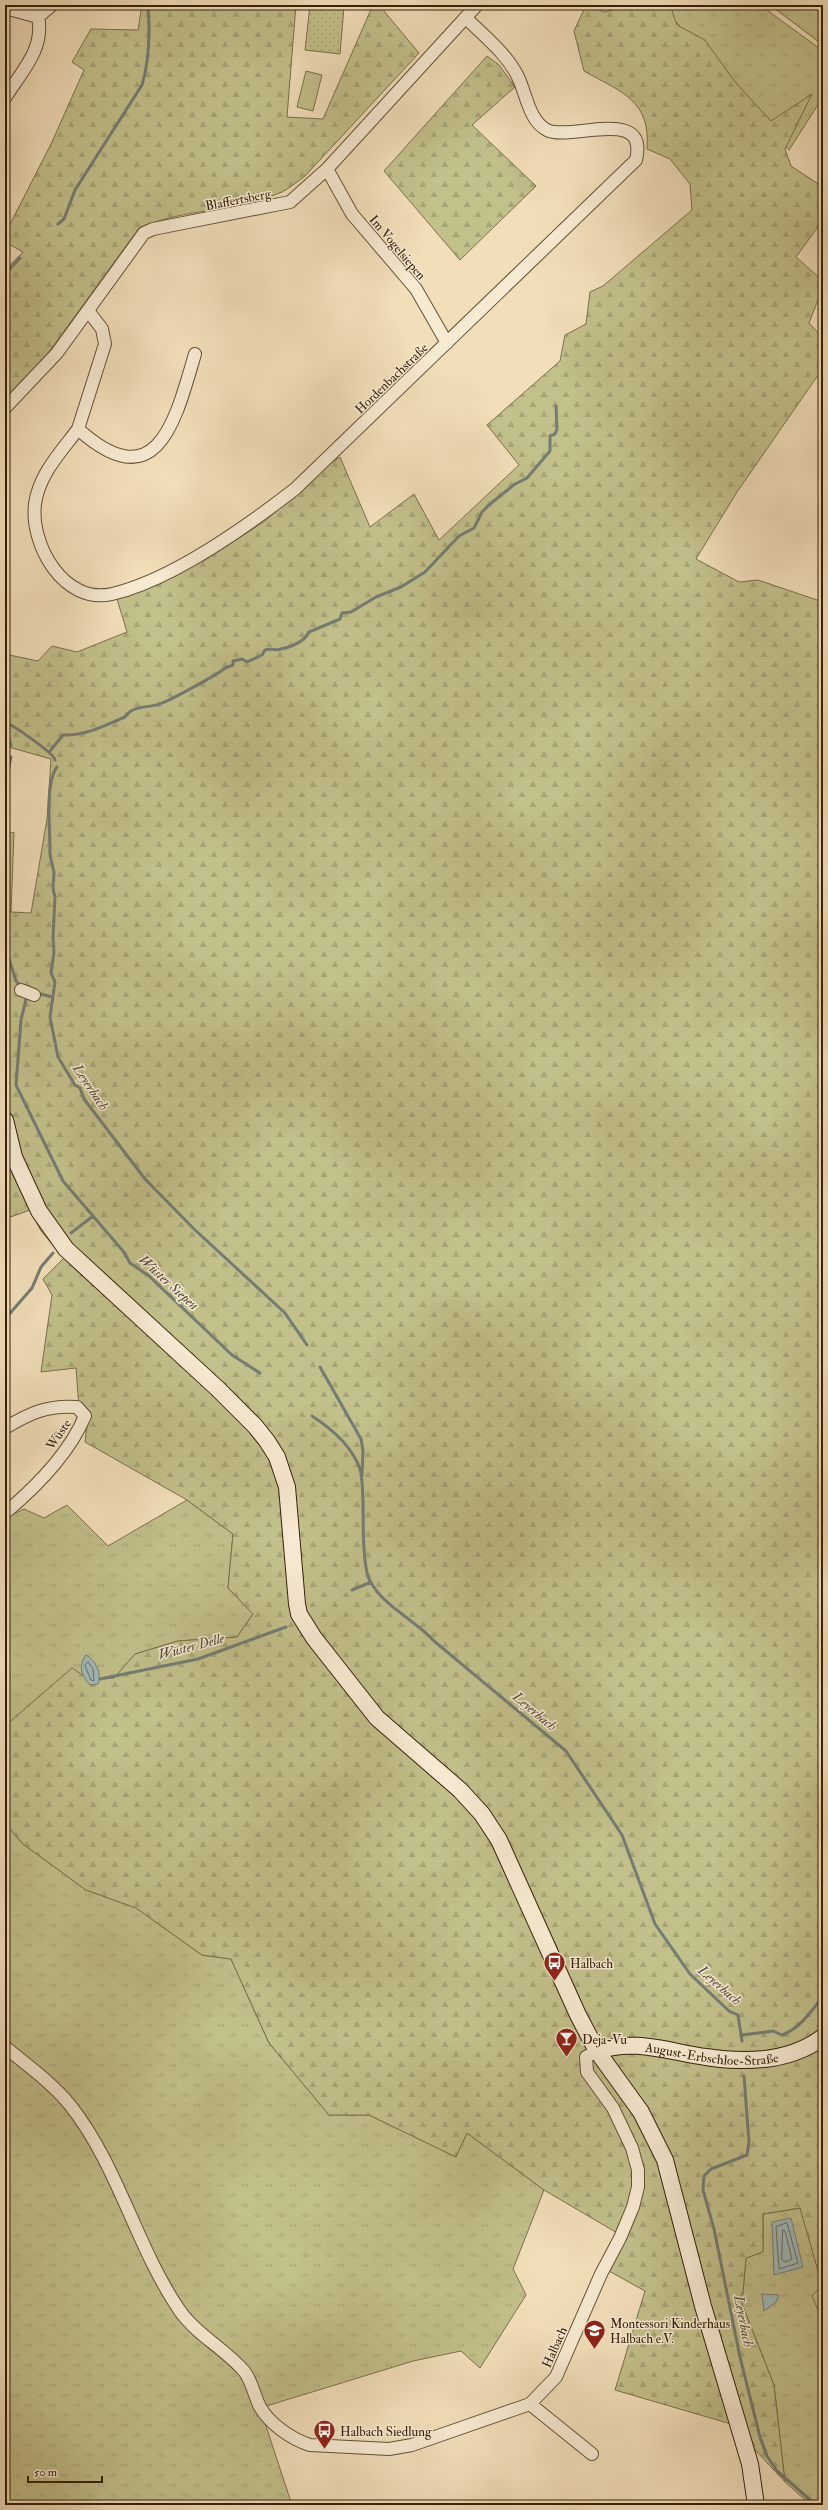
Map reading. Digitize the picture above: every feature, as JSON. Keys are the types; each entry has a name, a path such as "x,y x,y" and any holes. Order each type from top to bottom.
{"main road":[{"path":"5,1120 14,1157 39,1211 66,1248 218,1389 268,1441 277,1457 287,1487 296,1604 304,1623 344,1678 377,1718 460,1790 482,1814 499,1840 563,1983 597,2051 641,2112 656,2139 672,2182 703,2306 750,2464 756,2505"},
{"name":"August-Erbschloe-Straße","path":"597,2051 621,2044 706,2057 760,2059 792,2054 810,2046 823,2037"}],"street":[{"path":"38,17 52,5"},
{"name":"Blaffertsberg","path":"5,408 57,353 89,312 144,233 153,229 290,202 327,170 477,5"},
{"path":"5,8 38,17"},
{"path":"5,98 34,53 40,38 38,17"},
{"name":"Hordenbachstraße","path":"89,312 102,329 105,344 78,429 51,464 40,484 35,504 35,523 47,559 58,575 75,589 94,594 112,594 160,575 252,523 295,489 636,160 638,152 634,138 626,131 617,128 558,132 547,131 539,125 518,77 507,59 466,18"},
{"name":"Im Vogelsiepen","path":"327,170 352,214 416,290 447,343"},
{"path":"78,429 107,452 132,457 146,453 157,445 176,415 195,354"},
{"path":"21,990 34,995"},
{"name":"Wüste","path":"5,1428 31,1412 42,1409 77,1407 85,1416 61,1455 26,1495 5,1513"},
{"name":"Halbach","path":"5,2047 60,2094 71,2107 120,2188 154,2265 181,2312 194,2327 244,2372 261,2408 276,2426 300,2442 310,2445 397,2449 467,2427 530,2404 556,2377 633,2207 638,2178 637,2162 632,2148 613,2108 585,2066 586,2057 597,2051"},
{"path":"530,2404 592,2454"}],"green space":[{"path":"142,5 296,5 287,117 323,119 373,5 379,5 419,53 305,176 288,189 247,203 174,217 139,228 43,360 5,398 5,270 23,252 5,242 5,234 52,142 84,70 72,62 91,29 138,30"},
{"path":"310,5 344,7 340,54 305,50"},
{"path":"586,5 605,12 628,5 670,5 677,25 705,40 735,82 771,121 812,94 785,149 791,166 823,187 823,220 796,257 823,281 823,287 809,323 823,338 823,368 737,492 696,559 739,582 758,580 823,602 823,2322 812,2296 822,2285 800,2208 763,2214 763,2252 746,2258 742,2304 774,2385 785,2482 731,2424 615,2390 645,2291 609,2271 624,2237 544,2190 467,2133 456,2157 369,2115 329,2115 269,2043 231,1959 202,1955 136,1908 86,1890 23,1844 5,1823 5,1726 72,1668 90,1680 114,1678 135,1654 178,1641 237,1637 253,1614 228,1588 233,1534 187,1500 85,1442 88,1417 79,1408 76,1368 41,1372 52,1295 43,1279 64,1258 41,1231 30,1210 5,1219 5,835 14,832 11,912 31,913 47,819 51,759 5,746 5,726 8,718 5,714 5,654 38,661 52,646 77,652 127,632 117,599 205,560 265,521 318,475 205,551 340,457 370,527 414,494 439,540 519,465 487,425 560,361 565,335 586,324 590,292 603,286 692,210 690,184 670,159 647,149 647,132 644,119 639,108 621,92 584,71 574,31"},
{"path":"661,5 760,5 823,51 823,97 789,150"},
{"path":"770,5 823,5 823,45"},
{"path":"487,56 499,65 515,87 472,125 536,186 460,260 384,171"},
{"path":"306,71 322,75 313,111 297,107"},
{"path":"187,1500 233,1534 228,1588 253,1614 237,1637 178,1641 135,1654 114,1678 90,1680 5,1726 5,1518 24,1509 44,1518 67,1505 108,1546"},
{"path":"5,1823 23,1844 86,1890 136,1908 202,1955 231,1959 269,2043 329,2115 369,2115 456,2157 467,2133 544,2190 513,2269 526,2295 480,2368 461,2351 413,2361 260,2408 292,2505 5,2505"},
{"path":"801,2208 822,2285 813,2296 823,2322 823,2505 811,2505 785,2482 774,2385 742,2304 746,2258 763,2252 763,2214"}],"water":[{"path":"86,1655 93,1661 99,1672 98,1684 90,1685 84,1678 81,1667"},
{"path":"791,2218 803,2267 774,2275 772,2222"},
{"path":"762,2294 779,2295 776,2302 764,2311"}],"waterway":[{"path":"58,224 64,219 75,190 142,85 147,65 149,45 148,5"},
{"path":"5,274 20,258"},
{"path":"50,751 63,735 87,732 125,717 137,708 157,705 167,701 233,665 233,661 242,659 247,662 262,655 265,650 279,650 296,644 304,639 309,632 340,619 342,613 351,612 376,597 401,587 425,572 459,536 474,528 482,512 490,504 515,484 527,478 550,451 550,436 555,434 557,429 556,406"},
{"path":"11,746 5,722 41,746 55,760"},
{"name":"Leyerbach","path":"5,786 11,757"},
{"name":"Leyerbach","path":"57,767 53,774 51,783 49,806 50,852 54,873 53,887 55,896 53,938 54,952 51,973 55,982 50,1017 58,1057 75,1085 80,1088 84,1099 145,1179 194,1229 285,1313 307,1345"},
{"name":"Leyerbach","path":"5,946 16,981 21,986"},
{"path":"37,993 52,997"},
{"name":"Leyerbach","path":"27,995 21,1020 16,1085 63,1181 123,1251 130,1263 149,1276 232,1355 260,1373"},
{"name":"Wüster Siepen","path":"71,1233 93,1216"},
{"name":"Wüster Siepen","path":"5,1319 32,1288 41,1267 53,1253"},
{"path":"320,1367 361,1439 363,1451 362,1476"},
{"name":"Leyerbach","path":"312,1416 334,1432 347,1446 360,1469 362,1476 363,1540 367,1574 376,1590 391,1606 418,1626 566,1751 622,1835 655,1924 690,1974 729,2011 738,2015 742,2041"},
{"name":"Wüster Delle","path":"352,1590 371,1582"},
{"name":"Wüster Delle","path":"100,1679 198,1659 286,1627"},
{"path":"742,2035 773,2031 782,2035 800,2024 823,1996"},
{"name":"Leyerbach","path":"744,2076 749,2142 747,2155 711,2169 704,2176 703,2190 714,2229 740,2357 760,2437 767,2456 777,2471 816,2505"}],"place":[{"name":"Halbach","path":"554,1982"},
{"name":"Deja-Vu","path":"567,2058"},
{"name":"Montessori Kinderhaus Halbach e.V.","path":"595,2350"},
{"name":"Halbach Siedlung","path":"324,2450"}]}
